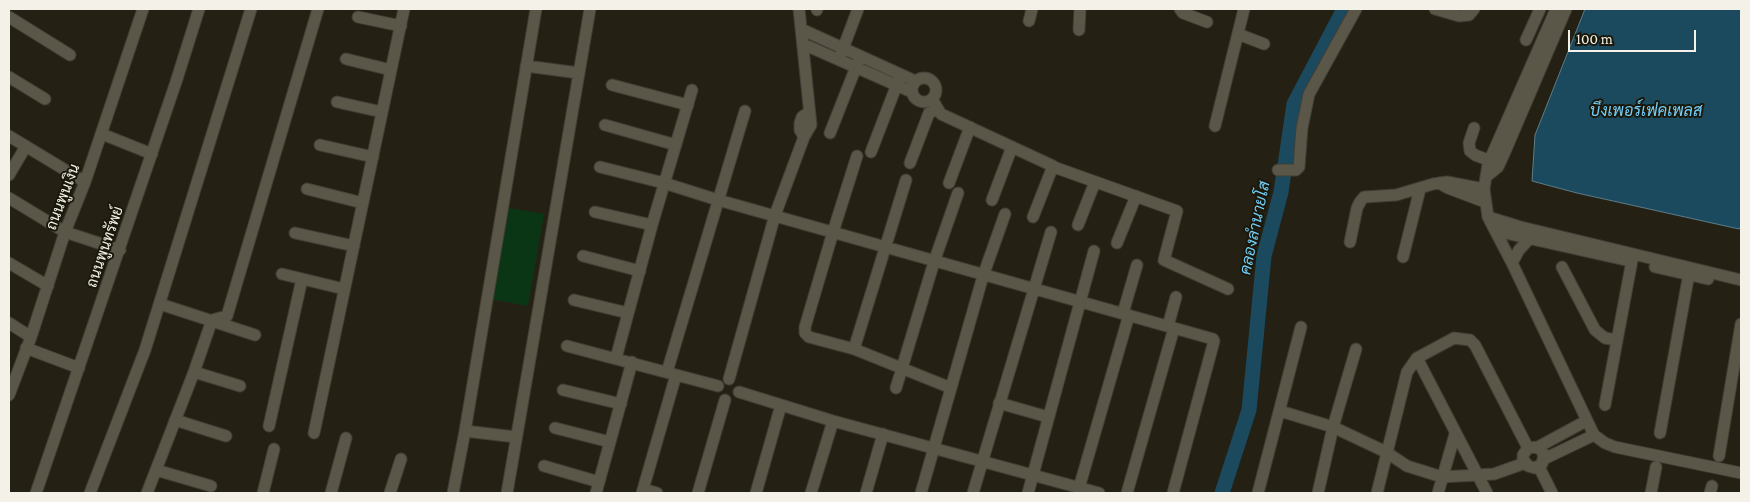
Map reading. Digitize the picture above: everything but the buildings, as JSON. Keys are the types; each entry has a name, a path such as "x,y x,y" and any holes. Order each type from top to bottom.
{"street":[{"name":"ถนนพูนเงิน","path":"9,395 31,337 65,232 102,134 143,9"},
{"name":"ถนนพูนทรัพย์","path":"36,493 120,250 199,9"},
{"path":"90,493 145,350 251,9"},
{"path":"212,320 227,316 318,9"},
{"path":"314,433 404,9"},
{"path":"452,493 465,431 536,9"},
{"path":"507,493 590,9"},
{"path":"729,379 775,215 804,137 811,125 799,9"},
{"path":"839,60 858,9"},
{"path":"1029,21 1032,9"},
{"path":"1079,30 1080,9"},
{"path":"1180,9 1183,13 1207,22"},
{"path":"1215,126 1244,9"},
{"path":"1279,170 1296,170 1299,168 1302,128 1309,94 1356,9"},
{"path":"1435,9 1459,16 1469,15 1474,9"},
{"path":"1526,40 1540,9"},
{"path":"1541,56 1556,9"},
{"path":"1566,9 1541,56 1495,162 1486,176 1484,190 1488,217 1512,263 1594,436 1605,444 1615,447 1741,473"},
{"path":"358,16 401,26"},
{"path":"9,17 70,55"},
{"path":"801,29 860,56 914,87 919,101 926,102 932,99 936,90 934,82 927,77 918,79 914,87"},
{"path":"1238,34 1264,44"},
{"path":"803,44 856,67 899,80"},
{"path":"830,133 860,56"},
{"path":"346,59 391,70"},
{"path":"526,66 579,73"},
{"path":"9,77 45,99"},
{"path":"871,152 899,80"},
{"path":"612,85 688,105"},
{"path":"616,358 664,182 692,90"},
{"path":"932,99 942,114 1051,166 1177,211 1164,260 1228,289"},
{"path":"337,102 382,112"},
{"path":"910,163 929,113 938,110"},
{"path":"657,493 643,491 671,373 718,200 745,111"},
{"path":"804,137 800,130 800,123 802,117 809,112"},
{"path":"605,125 676,145"},
{"path":"949,183 970,128"},
{"path":"1474,128 1469,143 1470,152 1495,162"},
{"path":"102,134 152,154"},
{"path":"9,136 85,182"},
{"path":"320,145 373,157"},
{"path":"9,175 26,146"},
{"path":"992,200 1012,147"},
{"path":"858,156 833,232 805,333 810,337 854,349 951,388"},
{"path":"1033,217 1051,166"},
{"path":"600,167 664,182 718,200 934,262 1214,339 1173,493"},
{"path":"854,349 906,180"},
{"path":"1078,226 1095,182"},
{"path":"1350,242 1357,208 1364,197 1396,195 1440,183 1452,182 1484,190"},
{"path":"1440,183 1485,202"},
{"path":"307,189 363,202"},
{"path":"1403,257 1420,189"},
{"path":"896,388 934,262 958,193"},
{"path":"1117,243 1136,196"},
{"path":"9,198 65,232 120,250"},
{"path":"595,212 652,225"},
{"path":"921,493 984,276 1005,214"},
{"path":"1488,217 1633,257 1741,280"},
{"path":"1496,231 1633,257"},
{"path":"973,493 1051,232"},
{"path":"295,233 354,246"},
{"path":"1512,263 1519,250 1530,238"},
{"path":"1028,493 1094,250"},
{"path":"583,256 640,270"},
{"path":"1605,405 1633,257"},
{"path":"9,263 48,286"},
{"path":"1079,488 1126,314 1137,265"},
{"path":"1562,268 1595,330 1605,338 1617,340"},
{"path":"1690,270 1741,287"},
{"path":"1660,433 1690,270"},
{"path":"282,274 344,289"},
{"path":"269,426 302,279"},
{"path":"1127,493 1171,327 1176,297"},
{"path":"574,300 628,313"},
{"path":"160,304 254,335"},
{"path":"147,493 212,320"},
{"path":"9,323 31,337"},
{"path":"1719,456 1741,324"},
{"path":"1258,493 1301,327"},
{"path":"1376,493 1407,372 1417,358 1454,338 1470,340 1475,345 1533,448 1542,450 1541,463 1552,493"},
{"path":"567,346 718,386"},
{"path":"26,348 79,368"},
{"path":"1318,493 1333,427 1356,348"},
{"path":"1417,358 1487,493"},
{"path":"544,466 597,488 632,362"},
{"path":"194,372 240,386"},
{"path":"729,379 737,383 739,392 734,399 725,400 718,394 718,386 721,382 729,379"},
{"path":"564,390 621,404"},
{"path":"739,392 833,420 1099,493"},
{"path":"698,493 725,400"},
{"path":"999,403 1048,417"},
{"path":"756,493 781,405"},
{"path":"1280,411 1333,427 1386,452 1407,466 1442,477 1477,476 1507,470 1525,463"},
{"path":"174,420 226,436"},
{"path":"811,493 833,420"},
{"path":"1586,421 1533,448 1523,455 1525,463 1531,468 1594,436"},
{"path":"554,428 610,442"},
{"path":"465,431 516,437"},
{"path":"866,493 883,434"},
{"path":"1438,493 1455,434"},
{"path":"331,493 346,438"},
{"path":"263,493 274,449"},
{"path":"390,493 401,459"},
{"path":"1651,493 1656,467"},
{"path":"156,470 211,486"}],"green space":[{"path":"504,207 544,214 528,306 489,299"}],"water":[{"name":"บึงเพอร์เฟคเพลส","path":"1585,9 1741,9 1741,226 1739,229 1577,193 1532,181 1535,135"}],"waterway":[{"name":"คลองลำนายโส","path":"1222,493 1249,410 1264,256 1281,192 1294,104 1344,9"}]}
